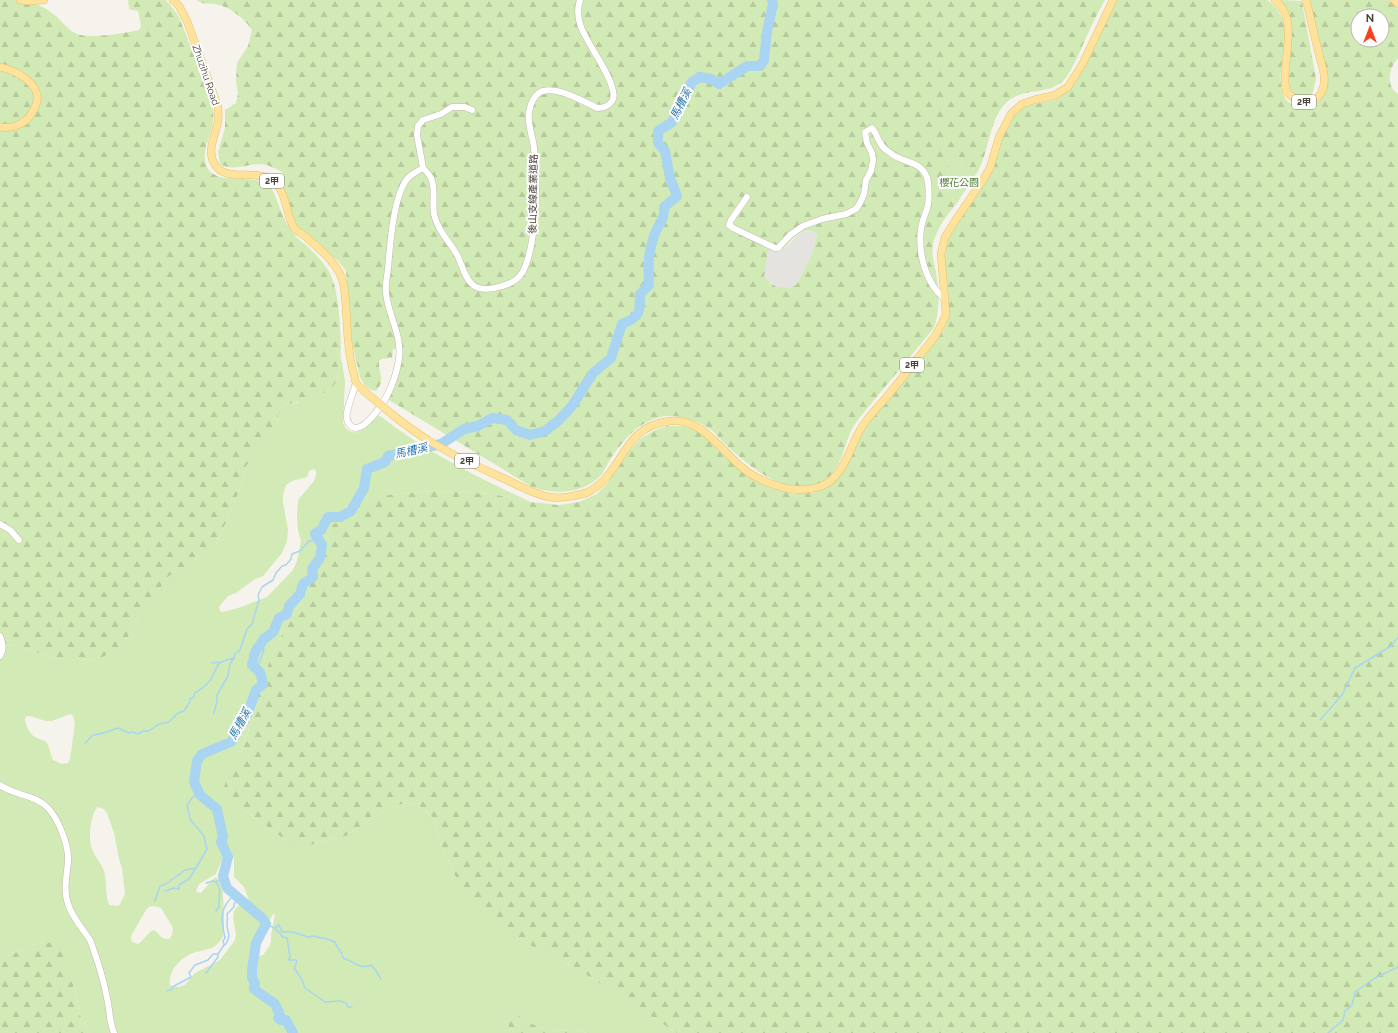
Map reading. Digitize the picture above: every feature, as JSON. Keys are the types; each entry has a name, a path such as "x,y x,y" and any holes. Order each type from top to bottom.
{"main road":[{"path":"20,0 44,0"},
{"name":"Zhuzihu Road","path":"173,0 180,6 187,21 218,107 219,120 211,149 213,162 216,168 222,172 262,176 270,179 279,187 290,218 296,229 330,259 338,269 342,278 345,292 352,366 356,383"},
{"name":"2甲","path":"356,383 394,416 428,440 459,457 540,495 550,497 570,497 593,490 606,478 634,437 651,425 670,421 681,421 701,429 740,466 764,482 796,490 808,490 827,484 840,472 860,431 936,335 946,315 941,254 945,237 990,168 999,137 1005,124 1011,114 1022,104 1055,95 1068,87 1083,62 1113,0"},
{"name":"2甲","path":"1275,0 1280,4 1288,24 1285,75 1286,90 1296,100 1308,102 1313,101 1322,92 1324,73 1306,0"},
{"path":"1394,0 1398,4"},
{"path":"0,67 20,74 30,83 37,93 36,105 28,118 15,126 0,128"}],"street":[{"name":"後山支線產業道路","path":"423,168 430,176 432,183 434,213 438,225 456,254 468,280 479,288 495,288 516,280 521,274 529,258 532,241 536,182 534,148 529,111 532,101 537,94 542,91 549,90 558,91 597,108 604,108 609,105 614,92 610,80 581,28 578,17 580,0"},
{"path":"356,383 347,413 347,421 349,425 353,427 360,427 364,425 378,410 388,394 399,358 399,344 386,293 392,225 403,185 408,176 423,168 417,135 418,126 423,120 441,114 452,107 465,107 472,110"},
{"path":"748,198 729,224 733,228 778,248 790,235 803,226 822,219 846,214 856,209 860,204 864,194 866,180 871,172 873,160 872,153 867,143 865,132 872,128 883,148 899,158 916,164 927,177 928,205 921,228 921,249 926,272 938,293 945,299"},
{"path":"0,524 10,530 19,540"},
{"path":"0,636 3,645 0,656"},
{"path":"0,785 7,790 41,801 50,809 60,827 66,843 68,859 65,880 67,903 90,941 108,999 110,1025 114,1033"}],"green space":[{"path":"0,0 17,0 37,4 50,11 73,32 89,36 125,33 139,30 141,26 138,11 129,9 128,0 165,0 169,3 179,17 211,98 213,122 205,151 208,169 214,174 222,177 259,181 267,184 272,189 283,216 291,230 299,240 317,256 327,269 335,287 337,300 341,349 338,377 334,385 318,396 304,401 284,405 278,415 277,425 246,466 241,487 217,543 192,562 169,576 139,616 127,639 114,652 97,659 76,660 50,657 17,646 0,643"},
{"path":"197,0 1105,0 1077,58 1063,81 1047,89 1015,96 1001,109 993,125 983,161 974,177 963,172 958,155 953,153 949,154 948,194 957,203 946,217 934,239 933,254 939,298 934,328 860,417 849,435 838,465 830,476 820,483 808,487 796,487 784,484 750,466 714,432 705,426 684,418 667,416 649,421 634,431 622,443 602,474 595,481 578,489 559,492 541,490 532,487 389,400 401,359 396,349 393,349 392,358 382,359 379,361 381,383 376,391 365,386 360,377 352,343 346,271 339,262 295,224 284,193 284,177 282,172 267,165 261,164 235,168 220,164 218,152 225,128 225,110 236,103 238,94 236,81 237,63 248,46 252,30 241,17 225,7 199,2","holes":["810,230 817,234 812,254 796,285 771,284 766,278 768,250 775,251 783,249 802,232"]},
{"path":"1117,0 1267,0 1278,11 1284,25 1285,37 1281,84 1284,97 1295,106 1304,108 1316,105 1323,95 1326,86 1308,0 1389,0 1398,9 1398,58 1392,67 1390,81 1391,86 1398,94 1398,1033 677,1033 579,970 518,939 476,904 454,874 439,839 432,817 418,805 406,803 394,806 377,815 346,836 310,845 296,844 283,838 243,810 230,803 224,788 228,772 240,755 254,714 266,670 284,630 305,595 332,526 360,503 388,495 434,491 492,494 531,502 559,505 579,502 597,494 607,484 626,455 640,439 655,430 668,426 682,426 694,429 706,437 723,455 751,477 771,488 793,494 812,493 830,486 843,472 862,432 943,331 948,316 949,302 943,253 1014,116 1022,107 1054,100 1065,93 1075,82"},
{"path":"1280,0 1302,1 1316,79 1313,92 1306,97 1295,95 1289,90 1287,81 1289,39"},
{"name":"櫻花公園","path":"953,153 958,155 963,172 974,177 957,203 948,194 949,154"},
{"path":"341,356 345,381 343,423 348,430 352,432 362,431 373,419 380,416 434,453 453,464 531,502 492,494 434,491 388,495 332,526 305,595 284,630 266,670 254,714 240,755 228,772 230,803 243,810 283,838 310,845 346,836 377,815 394,806 406,803 418,805 432,817 439,839 454,874 518,939 579,970 677,1033 590,1033 546,1030 532,1024 509,1009 506,1010 505,1020 514,1033 90,1033 80,1015 71,976 47,942 34,945 0,959 0,643 17,646 50,657 76,660 97,659 127,639 139,616 169,576 192,562 217,543 241,487 246,466 277,425 278,415 284,405 297,403 338,378","holes":["314,469 316,471 316,475 314,481 298,500 298,531 301,541 297,561 293,570 267,597 238,608 223,612 220,611 219,607 228,596 236,593 255,579 263,576 282,553 287,541 288,529 283,502 283,495 286,485 292,481 307,477 309,471","70,714 73,716 75,723 70,759 68,763 62,764 53,760 46,742 33,736 29,731 25,718 30,716 46,721 52,721","97,807 104,809 107,813 114,833 122,868 125,894 119,906 109,905 104,871 92,849 90,834 93,816","230,853 234,859 234,877 244,887 249,900 240,904 234,911 233,918 236,934 235,940 220,960 195,973 185,985 178,987 170,985 171,975 179,962 188,955 209,949 216,945 222,938 224,921 222,884 216,877 201,893 196,891 199,884 216,874 224,855","154,906 161,908 173,928 172,935 169,939 162,938 154,930 138,944 132,942 132,934 149,907","273,914 275,914 269,947 263,955 258,956 257,946"]},
{"path":"47,942 57,945 63,953 71,976 80,1015 90,1033 0,1033 0,959 34,945"},
{"path":"509,1009 532,1024 546,1030 590,1033 514,1033 505,1020 506,1010"}],"shaded area":[{"path":"811,230 817,234 812,254 796,285 788,288 776,287 764,277 768,250 779,251 786,248 798,234"}],"waterway":[{"name":"馬槽溪","path":"293,1033 286,1020 281,1020 278,1018 280,1015 275,1004 254,989 255,983 252,978 252,970 256,943 266,924 263,919 227,888 223,876 228,857 221,842 223,837 217,809 200,795 194,782 197,761 202,754 231,742 248,713 256,690 263,684 260,672 252,665 255,652 264,639 273,632 279,618 287,614 289,606 300,594 303,584 313,577 312,569 320,558 322,545 315,534 321,530 328,517 340,517 351,511 364,488 367,469 385,462 388,456 441,444 464,429 478,426 492,418 507,420 516,430 530,435 545,431 559,420 572,406 593,373 611,358 622,324 638,314 640,294 649,285 649,260 654,236 662,219 664,207 677,196 670,178 665,151 658,143 658,131 672,122 692,82 700,77 711,79 719,84 747,66 760,66 764,60 767,32 773,4 772,0"},
{"path":"85,743 93,735 118,728 129,733 133,732 138,734 143,731 149,731 159,724 169,722 178,713 184,711 190,702 190,699 194,697 194,694 210,681 218,664 234,658 235,654 240,650 247,629 252,624 259,600 258,595 262,587 273,580 276,573 291,559 292,554 300,551 309,541 318,540"},
{"path":"1320,720 1342,695 1355,668 1391,646 1398,637"},
{"path":"260,672 259,664 264,649 261,643"},
{"path":"214,713 217,695 228,676 230,664 234,658"},
{"path":"212,663 220,662"},
{"path":"155,901 160,886 166,884 185,870 196,868 207,849 204,836 190,819 187,805 199,792"},
{"path":"165,891 174,888 179,889 179,885 189,879 196,868"},
{"path":"216,911 219,907 220,891 216,882 224,877"},
{"path":"206,883 213,881 216,882"},
{"path":"167,991 191,977 189,973 195,965 208,960 213,954 218,954 224,945 223,941 225,938 222,914 226,904 235,894"},
{"path":"224,945 226,944 229,935 227,928 227,914 234,907 234,904 239,898"},
{"path":"266,924 276,929 283,937 287,938 290,957 288,960 296,960 297,962 294,968 302,980 305,988 325,1002 340,1001 346,1003 348,1007 352,1007"},
{"path":"275,928 279,925 282,932 293,932 308,937 315,936 335,942 342,953 343,958 360,966 371,965 381,979"},
{"path":"206,973 218,955"},
{"path":"1328,1033 1343,1020 1345,1011 1352,1005 1355,992 1375,978 1398,967"}]}
